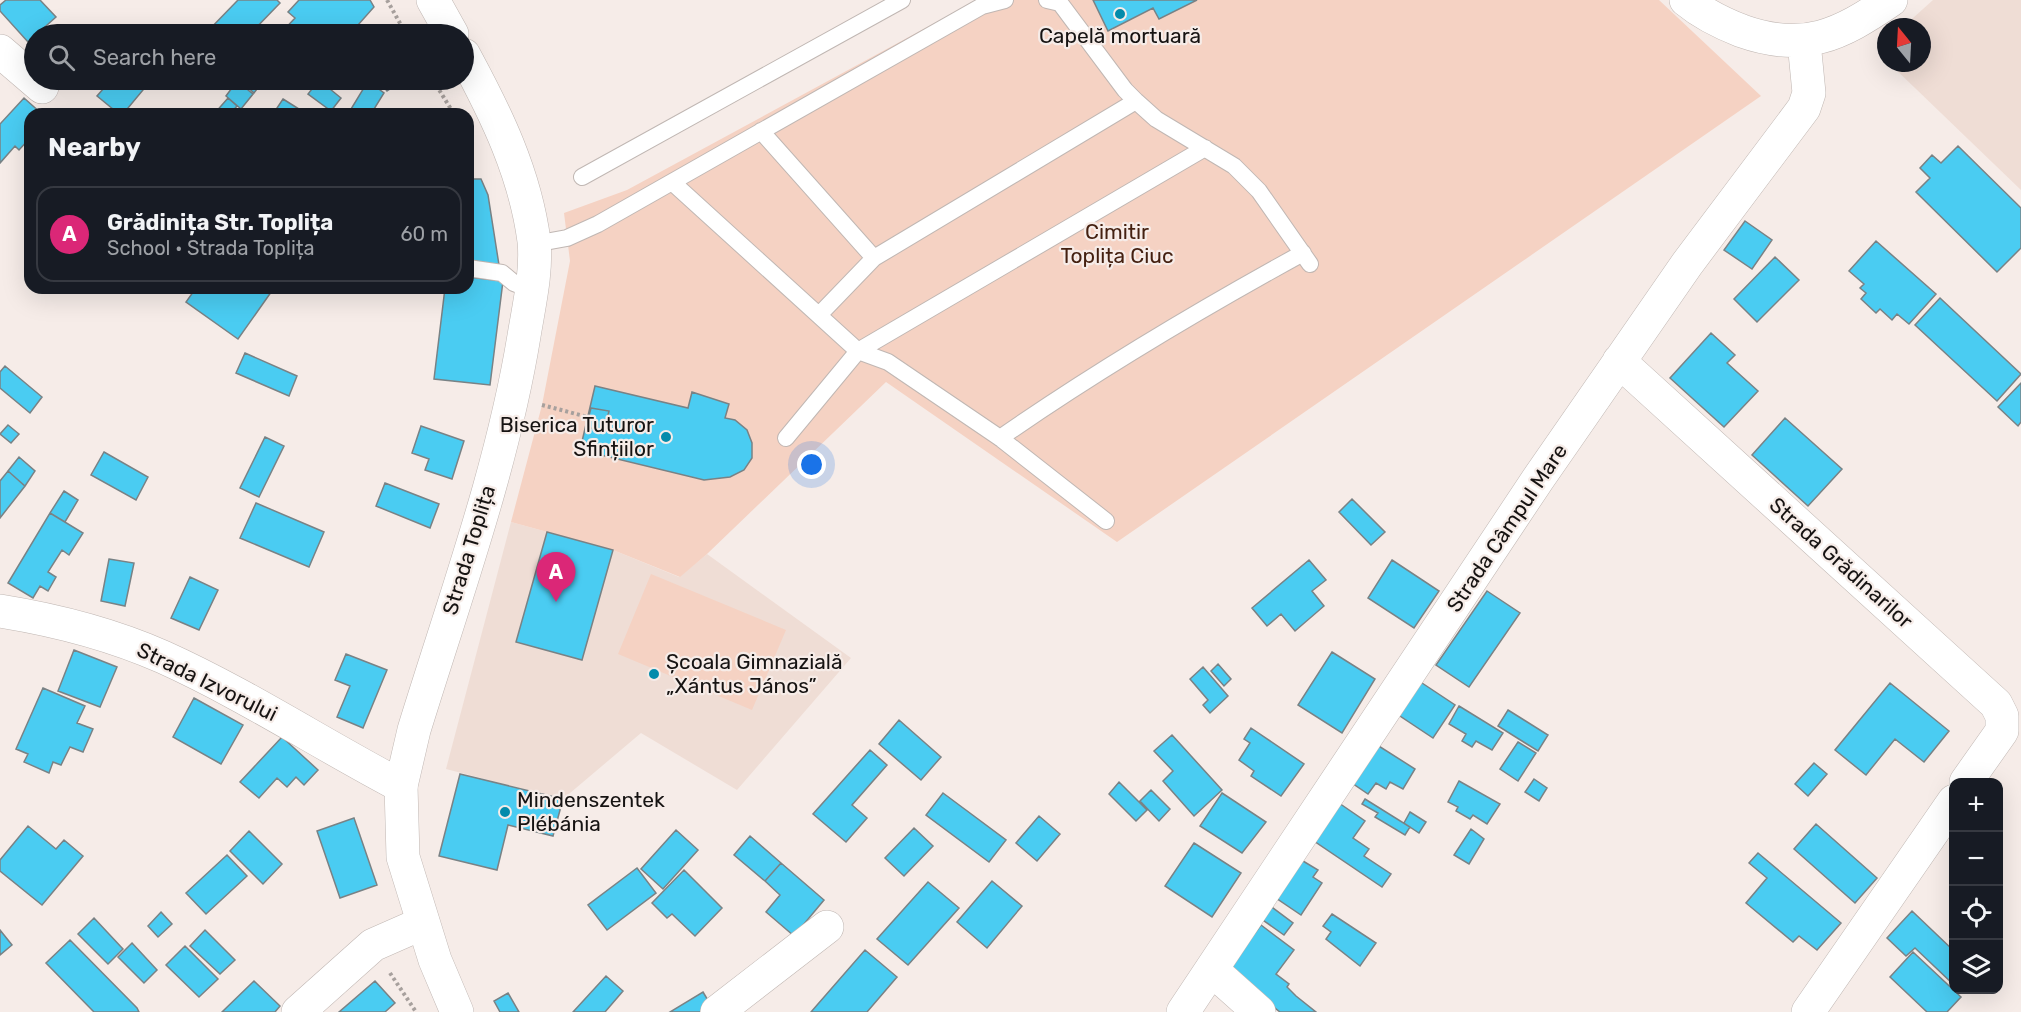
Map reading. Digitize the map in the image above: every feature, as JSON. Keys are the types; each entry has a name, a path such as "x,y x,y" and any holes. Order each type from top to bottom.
{"street":[{"path":"433,0 446,24"},
{"path":"1686,0 1723,24 1780,41 1804,42 1838,31 1891,0"},
{"name":"Strada Câmpul Mare","path":"1183,1012 1619,361 1687,264 1804,108 1809,93 1804,42"},
{"path":"0,51 24,72"},
{"name":"Strada Toplița","path":"457,1012 423,923 403,857 401,786 414,730 514,398 532,290 534,244 513,158 499,120 474,74"},
{"name":"Strada Grădinarilor","path":"1619,361 1995,704 2002,716 2002,730 1969,778"},
{"name":"Strada Izvorului","path":"0,611 61,622 162,656 234,692 401,786"},
{"path":"1808,1012 1949,807"},
{"path":"298,1012 373,945 423,923"},
{"path":"717,1012 827,927"},
{"path":"1212,970 1259,1012"}],"lane":[{"path":"582,177 902,0"},
{"path":"534,244 567,238 672,182 982,6 1005,0"},
{"path":"1000,438 1053,401 1211,303 1307,259 1259,191 1234,166 1156,119 1136,101 1054,1"},
{"path":"819,315 874,258 1136,101"},
{"path":"761,131 874,258"},
{"path":"786,438 858,351 1205,148"},
{"path":"672,182 858,351 888,362 1000,438 1106,521"},
{"path":"474,269 502,273 514,283 532,290"}],"path":[{"path":"387,0 400,24"},
{"path":"439,90 450,108"},
{"path":"514,398 588,417"}],"shaded area":[{"path":"1933,0 2021,0 2021,190 1898,72 1931,72 1931,18 1913,18"},
{"name":"Școala Gimnazială „Xántus János”","path":"511,522 613,550 679,577 707,554 851,658 737,790 641,733 563,799 446,769"}],"green space":[{"name":"Cimitir Toplița Ciuc","path":"977,0 1659,0 1761,96 1117,542 886,382 707,554 680,577 613,550 511,522 542,405 570,261 564,213 627,190"},
{"path":"651,574 786,630 752,710 618,654"}],"building":[{"path":"6,0 40,0 56,17 48,24 24,24 24,38 0,11 0,5"},
{"path":"238,0 277,0 280,3 260,24 215,24"},
{"path":"299,0 370,0 374,7 359,24 289,24 295,18 288,12"},
{"name":"Capelă mortuară","path":"1093,0 1197,0 1159,19 1153,8 1108,31"},
{"path":"102,90 143,90 128,108 112,108 97,96"},
{"path":"230,90 248,90 253,94 242,108 226,96"},
{"path":"311,90 331,90 341,98 333,108 327,108 308,94"},
{"path":"363,90 380,90 384,93 375,108 352,108"},
{"path":"24,98 35,108 24,108 24,145 19,150 15,146 0,163 0,124"},
{"path":"228,98 237,106 235,108 219,108"},
{"path":"283,99 297,108 277,108"},
{"path":"1958,146 2021,208 2021,248 1997,272 1916,192 1930,178 1920,168 1932,155 1941,163"},
{"path":"474,179 481,179 488,195 499,265 474,261"},
{"path":"1745,221 1772,240 1752,269 1724,250"},
{"path":"1876,241 1936,294 1909,324 1897,314 1892,320 1880,309 1876,313 1861,299 1866,293 1860,288 1864,284 1849,271"},
{"path":"1775,257 1799,280 1757,322 1734,299"},
{"path":"474,278 503,281 490,385 434,379 444,294 474,294"},
{"path":"192,294 270,294 238,339 186,302"},
{"path":"1940,298 2021,374 1997,401 1915,325"},
{"path":"1711,333 1735,355 1727,363 1758,391 1724,427 1670,378"},
{"path":"245,353 297,376 289,396 236,373"},
{"path":"5,366 42,397 30,413 0,388 0,372"},
{"path":"2021,383 2021,422 2018,426 1998,407"},
{"name":"Biserica Tuturor Sfințiilor","path":"595,386 688,408 692,392 729,404 725,418 735,420 747,430 752,443 752,458 744,470 730,477 704,480 580,450"},
{"path":"591,408 609,411 604,431 586,427"},
{"path":"1785,418 1842,469 1808,506 1752,455"},
{"path":"8,425 19,434 11,443 0,434"},
{"path":"421,426 464,441 452,479 425,470 429,459 412,453"},
{"path":"265,437 284,446 259,497 240,488"},
{"path":"104,452 148,477 136,500 91,475"},
{"path":"19,457 35,471 25,486 8,471"},
{"path":"8,471 25,486 0,518 0,481"},
{"path":"385,483 439,504 430,528 376,506"},
{"path":"64,491 78,500 65,522 50,513"},
{"path":"1352,499 1385,532 1371,545 1339,512"},
{"path":"256,503 324,532 309,567 240,538"},
{"path":"50,513 83,533 69,555 62,550 48,572 56,577 48,591 40,586 33,598 8,583"},
{"path":"547,532 613,550 582,660 516,642"},
{"path":"109,559 134,563 125,606 101,601"},
{"path":"1309,560 1326,580 1312,591 1324,606 1295,631 1281,614 1267,626 1252,608"},
{"path":"1392,560 1439,591 1414,628 1368,598"},
{"path":"190,577 218,590 199,630 171,618"},
{"path":"1487,591 1520,613 1469,687 1436,665"},
{"path":"74,650 117,667 100,707 58,691"},
{"path":"1332,652 1375,679 1342,733 1298,705"},
{"path":"346,654 387,670 363,728 337,717 350,686 335,680"},
{"path":"1218,664 1231,679 1224,686 1211,671"},
{"path":"1203,667 1228,696 1210,713 1203,705 1208,700 1190,679"},
{"path":"1416,679 1455,705 1433,738 1394,712"},
{"path":"1890,683 1949,731 1924,762 1895,739 1866,775 1835,750"},
{"path":"43,688 85,706 77,723 93,729 83,752 70,747 61,765 53,762 49,773 24,762 28,754 16,749"},
{"path":"194,698 243,725 221,764 173,737"},
{"path":"1459,706 1503,733 1492,750 1476,741 1472,747 1462,741 1466,734 1449,724"},
{"path":"1508,710 1548,735 1538,751 1498,726"},
{"path":"899,720 941,757 921,780 879,744"},
{"path":"1251,728 1304,764 1281,796 1251,776 1254,771 1239,760 1250,743 1244,739"},
{"path":"1172,735 1222,790 1194,816 1163,781 1173,771 1154,751"},
{"path":"282,737 318,770 304,785 296,777 287,787 277,778 259,798 240,782"},
{"path":"1518,742 1536,753 1518,781 1500,769"},
{"path":"1374,743 1415,769 1403,789 1390,782 1386,789 1376,783 1368,794 1349,781"},
{"path":"870,750 887,765 852,805 867,818 846,842 813,814"},
{"path":"1814,763 1827,774 1808,796 1795,784"},
{"name":"Mindenszentek Plébánia","path":"460,774 563,799 553,836 508,825 497,870 439,856"},
{"path":"1534,779 1547,788 1539,801 1525,792"},
{"path":"1459,781 1500,804 1487,824 1473,815 1470,819 1456,811 1458,807 1448,802"},
{"path":"1119,782 1147,810 1136,821 1109,794"},
{"path":"1151,790 1170,809 1159,821 1140,801"},
{"path":"943,793 1006,840 989,862 926,815"},
{"path":"1222,793 1266,822 1242,853 1200,826"},
{"path":"1365,799 1410,827 1405,835 1375,817 1378,813 1362,804"},
{"path":"1336,801 1365,821 1353,838 1369,849 1364,856 1391,874 1382,887 1311,839"},
{"path":"1410,812 1426,822 1419,833 1404,823"},
{"path":"1039,816 1060,834 1037,861 1016,843"},
{"path":"354,818 377,885 340,898 317,831"},
{"path":"1816,824 1877,878 1855,903 1794,849"},
{"path":"28,826 56,849 64,840 83,856 42,905 0,871 0,860"},
{"path":"914,828 933,846 904,876 885,858"},
{"path":"1471,829 1484,839 1469,864 1454,855"},
{"path":"676,830 698,850 663,889 641,869"},
{"path":"249,831 282,864 263,884 230,851"},
{"path":"750,836 781,863 765,881 734,855"},
{"path":"1194,843 1241,873 1212,917 1165,886"},
{"path":"1758,853 1841,923 1817,950 1799,936 1793,942 1746,903 1767,878 1749,863"},
{"path":"227,855 247,876 206,914 186,893"},
{"path":"1298,858 1318,870 1313,877 1322,883 1301,915 1273,896"},
{"path":"781,863 824,900 794,936 766,912 780,895 765,881"},
{"path":"637,868 656,893 607,930 588,905"},
{"path":"684,870 722,908 695,936 672,914 667,918 652,903"},
{"path":"992,881 1022,906 987,948 957,922"},
{"path":"928,882 959,908 908,965 877,939"},
{"path":"1269,905 1293,923 1284,935 1260,918"},
{"path":"1912,911 1949,946 1949,980 1915,948 1906,956 1887,938"},
{"path":"161,912 172,924 158,937 148,926"},
{"path":"1332,914 1376,943 1360,966 1326,939 1331,932 1323,926"},
{"path":"94,918 123,949 108,964 78,934"},
{"path":"1261,925 1294,950 1276,974 1289,984 1287,987 1296,996 1316,1012 1280,1012 1226,970"},
{"path":"0,930 12,945 0,955"},
{"path":"205,930 235,960 220,974 190,946"},
{"path":"70,940 139,1012 94,1012 46,963"},
{"path":"132,943 157,970 144,983 118,957"},
{"path":"185,946 218,979 199,997 166,965"},
{"path":"865,950 897,977 867,1012 811,1012"},
{"path":"1913,952 1949,986 1949,994 1958,994 1961,997 1947,1012 1927,1012 1890,977"},
{"path":"606,976 623,991 605,1012 573,1012"},
{"path":"254,981 280,1006 275,1012 222,1012"},
{"path":"375,981 395,1003 385,1012 339,1012"},
{"path":"703,992 712,1007 704,1012 670,1012"},
{"path":"508,993 519,1012 500,1012 494,1001"}],"place":[{"name":"Capelă mortuară","path":"1120,14"},
{"name":"Biserica Tuturor Sfințiilor","path":"666,437"},
{"name":"Grădinița Str. Toplița","path":"556,602"},
{"name":"Școala Gimnazială „Xántus János”","path":"654,674"},
{"name":"Mindenszentek Plébánia","path":"505,812"}]}
